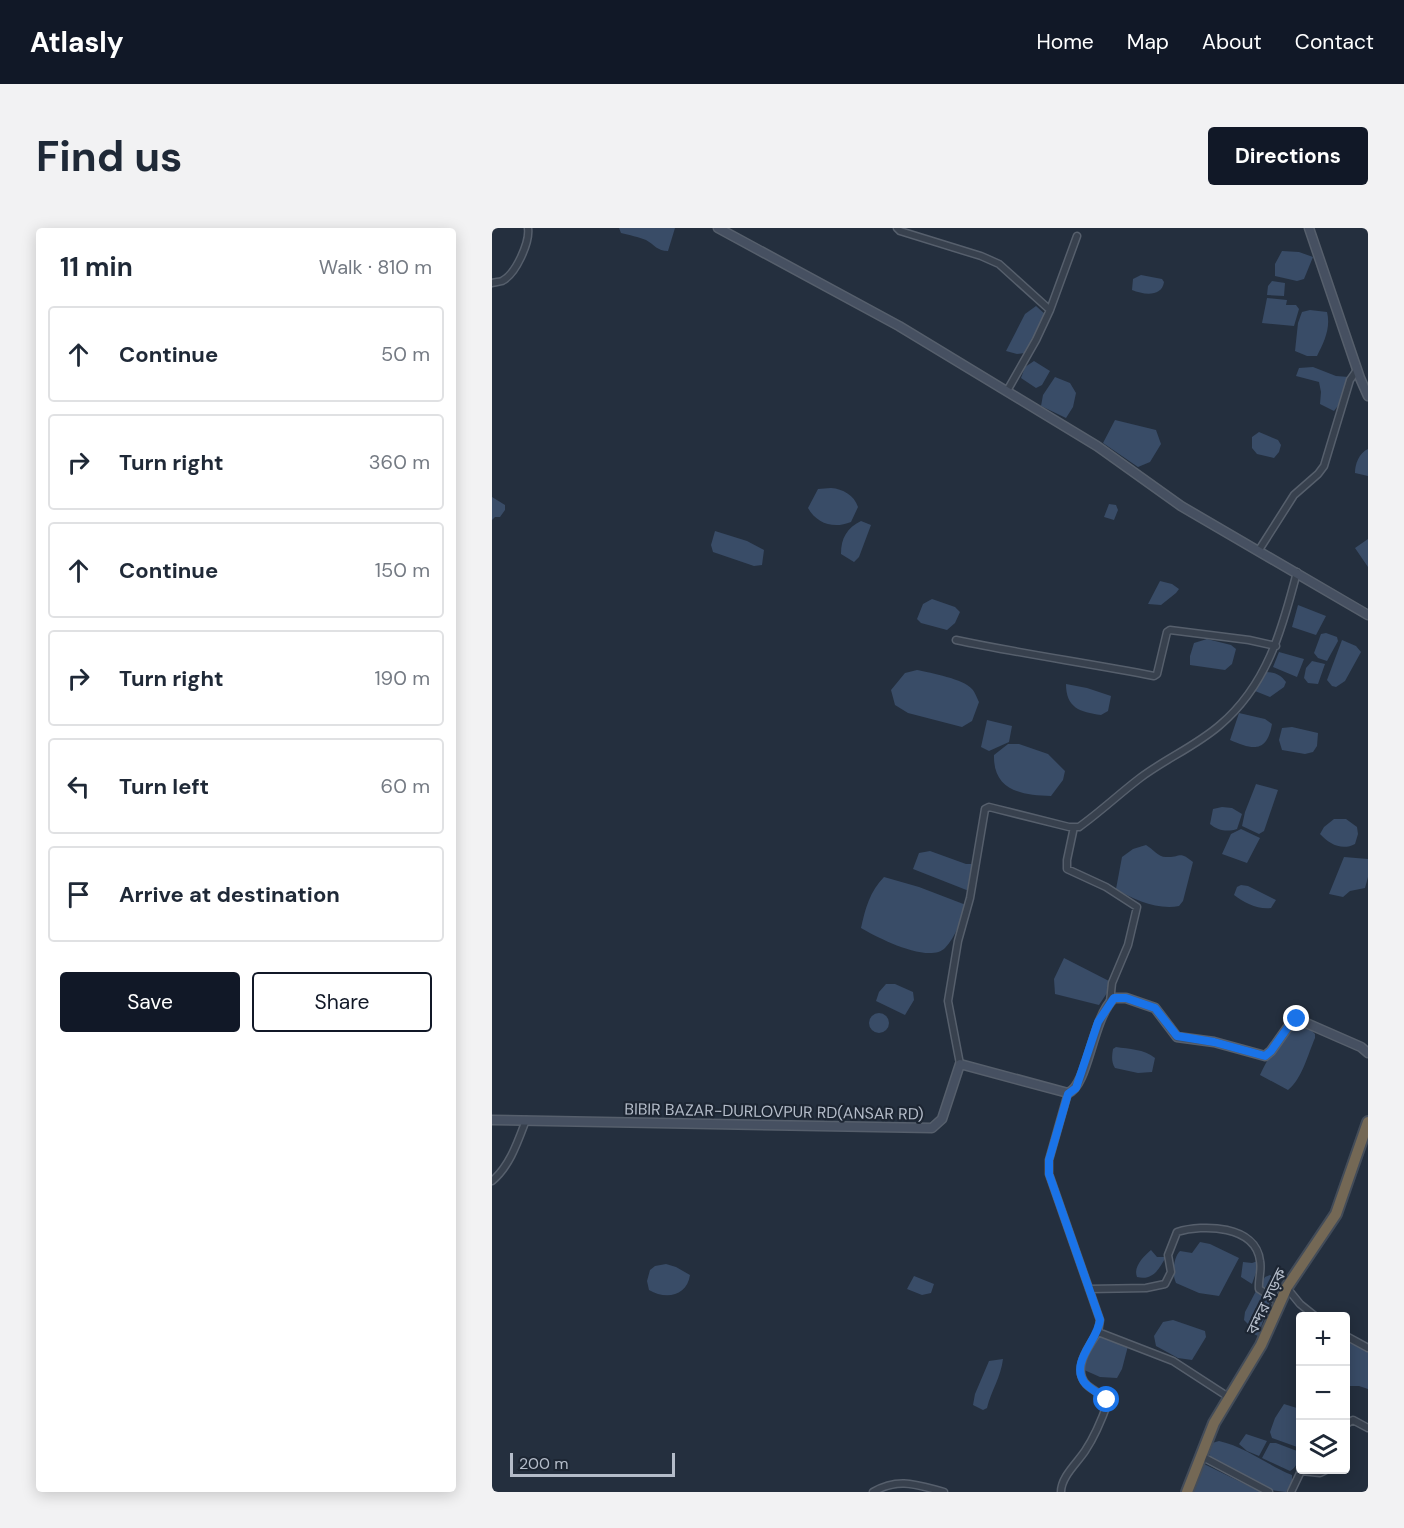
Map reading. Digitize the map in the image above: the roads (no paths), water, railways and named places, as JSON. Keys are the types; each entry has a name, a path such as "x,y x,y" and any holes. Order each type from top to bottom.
{"highway":[{"name":"বন্দর সড়ক","path":"1187,1492 1214,1423 1261,1345 1287,1287 1336,1214 1368,1122"}],"street":[{"path":"492,283 502,281 515,267 528,240 528,228"},
{"path":"718,228 899,326 1097,446 1181,506 1368,615"},
{"path":"897,228 900,231 981,256 999,264 1050,310"},
{"path":"1309,228 1368,396"},
{"path":"1007,391 1050,310 1077,236"},
{"path":"1259,550 1294,495 1324,466 1350,380 1361,375"},
{"path":"1068,1094 960,1064 948,1001 958,941 972,888 985,809 989,807 1074,827 1083,824 1140,778 1219,726 1256,684 1276,646 1297,572"},
{"path":"956,640 1026,655 1154,676 1157,674 1167,632 1170,630 1249,640 1276,646"},
{"path":"1074,827 1067,869 1107,887 1137,907 1128,945 1112,983 1110,1002"},
{"path":"1061,1492 1062,1483 1086,1450 1108,1402 1084,1382 1080,1366 1098,1332 1100,1320 1049,1174 1049,1160 1068,1094 1076,1088 1098,1022 1110,1002 1114,998 1126,998 1155,1008 1177,1036 1214,1042 1265,1056 1293,1020 1297,1019 1361,1047 1368,1053"},
{"name":"BIBIR BAZAR-DURLOVPUR RD(ANSAR RD)","path":"492,1120 657,1125 932,1128 942,1119 960,1064"},
{"path":"492,1181 501,1174 518,1142 526,1120"},
{"path":"1089,1289 1146,1288 1166,1284 1171,1272 1168,1255 1177,1232 1192,1227 1209,1227 1242,1235 1255,1246 1260,1260 1260,1289 1279,1302"},
{"path":"1287,1287 1300,1304 1310,1312"},
{"path":"1098,1332 1173,1361 1230,1398"},
{"path":"1350,1338 1368,1348"},
{"path":"1350,1422 1353,1420 1368,1428"},
{"path":"1201,1456 1269,1492"},
{"path":"1291,1492 1300,1474"},
{"path":"873,1492 886,1485 904,1482 944,1492"}],"water":[{"path":"619,228 675,228 668,251 664,251 643,239 621,233"},
{"path":"1282,251 1299,252 1313,257 1304,279 1297,281 1275,276 1275,264"},
{"path":"1141,275 1162,279 1163,287 1152,294 1132,290 1133,279"},
{"path":"1272,281 1285,283 1284,296 1267,295 1268,286"},
{"path":"1267,298 1287,300 1286,305 1296,305 1299,309 1294,326 1262,323"},
{"path":"1036,306 1046,315 1025,353 1017,354 1006,351 1025,314"},
{"path":"1310,310 1327,312 1328,318 1326,335 1317,356 1307,356 1295,351 1298,323 1302,312"},
{"path":"1034,361 1050,371 1042,385 1036,388 1021,378 1025,367"},
{"path":"1313,367 1336,376 1349,377 1341,402 1334,411 1320,404 1319,382 1296,376 1299,368"},
{"path":"1055,377 1070,383 1076,393 1073,407 1066,418 1041,406 1043,395"},
{"path":"1115,420 1156,430 1161,444 1150,462 1138,467 1103,443"},
{"path":"1259,432 1278,440 1281,445 1274,458 1257,454 1252,448 1252,437"},
{"path":"1368,449 1368,476 1355,473 1358,459"},
{"path":"831,488 848,493 854,499 858,507 851,522 838,525 827,524 816,518 808,508 818,489"},
{"path":"492,497 505,505 505,510 500,517 492,520"},
{"path":"1109,504 1116,505 1118,510 1114,520 1104,517"},
{"path":"861,521 871,525 859,557 854,562 841,554 842,543 849,530"},
{"path":"715,531 747,541 764,550 762,565 754,566 713,552 711,545"},
{"path":"1368,539 1368,567 1355,548"},
{"path":"1160,581 1172,584 1179,589 1161,605 1148,604"},
{"path":"932,599 955,607 960,612 955,623 947,630 921,623 917,619 923,604"},
{"path":"1298,605 1326,616 1316,635 1292,627"},
{"path":"1326,633 1337,637 1338,641 1327,661 1318,658 1314,653 1321,634"},
{"path":"1207,639 1231,645 1236,649 1232,664 1225,670 1190,665 1194,643"},
{"path":"1342,640 1356,646 1361,652 1345,681 1336,687 1327,680"},
{"path":"1279,652 1304,659 1297,677 1273,667"},
{"path":"1312,661 1325,664 1318,684 1308,683 1304,678 1306,668"},
{"path":"917,670 955,679 968,685 979,702 972,721 962,727 908,713 895,705 891,690 905,673"},
{"path":"1266,672 1278,674 1286,682 1284,687 1270,697 1255,691"},
{"path":"1066,684 1111,696 1108,711 1101,715 1076,707 1069,699"},
{"path":"1239,713 1265,719 1272,724 1267,740 1263,744 1252,747 1230,740"},
{"path":"987,720 1012,726 1009,742 989,751 981,747"},
{"path":"1292,727 1318,733 1317,746 1313,752 1305,754 1282,750 1279,740 1282,728"},
{"path":"1008,744 1019,744 1048,754 1065,771 1063,780 1051,796 1020,792 1004,784 998,776 994,755"},
{"path":"1256,784 1278,790 1264,831 1259,834 1242,826"},
{"path":"1232,808 1242,814 1237,829 1223,830 1210,824 1213,809"},
{"path":"1334,819 1346,819 1357,827 1358,834 1355,844 1341,847 1327,841 1320,834 1324,827"},
{"path":"1241,829 1260,838 1247,863 1222,854 1231,834"},
{"path":"1146,845 1163,857 1182,855 1193,862 1183,901 1179,906 1163,907 1146,903 1116,889 1122,857 1133,849"},
{"path":"930,851 966,864 973,864 969,891 913,869 919,853"},
{"path":"1344,857 1368,859 1368,877 1365,888 1350,891 1343,897 1329,894"},
{"path":"884,877 919,887 966,905 955,933 945,948 928,953 903,948 861,928 869,901 875,888"},
{"path":"1248,886 1276,900 1271,908 1262,908 1242,901 1234,895 1237,887"},
{"path":"1064,958 1109,981 1107,993 1099,1005 1055,994 1054,979"},
{"path":"886,984 895,984 913,992 914,1000 905,1015 876,1001 879,992"},
{"path":"879,1013 886,1016 889,1023 886,1030 879,1033 872,1030 869,1023 872,1016"},
{"path":"1300,1025 1308,1027 1315,1034 1315,1038 1301,1073 1288,1090 1260,1075 1281,1040"},
{"path":"1116,1047 1151,1055 1155,1058 1152,1072 1138,1073 1115,1068 1112,1056 1113,1049"},
{"path":"1200,1242 1210,1244 1239,1258 1219,1296 1199,1293 1176,1283 1174,1267 1178,1254 1180,1251 1192,1253"},
{"path":"1151,1250 1157,1257 1166,1257 1151,1276 1137,1277 1138,1266"},
{"path":"1258,1261 1252,1284 1241,1277 1243,1262"},
{"path":"666,1264 690,1275 685,1288 675,1294 662,1295 649,1290 647,1281 650,1270 655,1266"},
{"path":"1270,1275 1280,1283 1274,1295 1262,1287 1261,1283 1265,1277"},
{"path":"914,1276 934,1284 931,1293 922,1295 907,1289"},
{"path":"1256,1291 1266,1295 1270,1301 1258,1336 1247,1331 1249,1325 1244,1320 1245,1312"},
{"path":"1173,1320 1205,1331 1206,1337 1192,1360 1178,1358 1156,1346 1154,1336 1163,1322"},
{"path":"1099,1335 1128,1346 1122,1369 1117,1378 1100,1377 1082,1369 1085,1355"},
{"path":"1350,1341 1368,1352 1368,1389 1350,1386"},
{"path":"1003,1359 987,1408 983,1410 973,1405 975,1394 989,1361"},
{"path":"1284,1404 1296,1408 1296,1447 1272,1438 1270,1432"},
{"path":"1246,1434 1267,1441 1259,1456 1247,1451 1239,1444"},
{"path":"1219,1441 1238,1447 1292,1475 1292,1481 1286,1492 1270,1490 1211,1459 1208,1451 1212,1443"},
{"path":"1270,1443 1296,1451 1296,1465 1290,1471 1262,1458"},
{"path":"1202,1463 1261,1492 1192,1492"}]}
